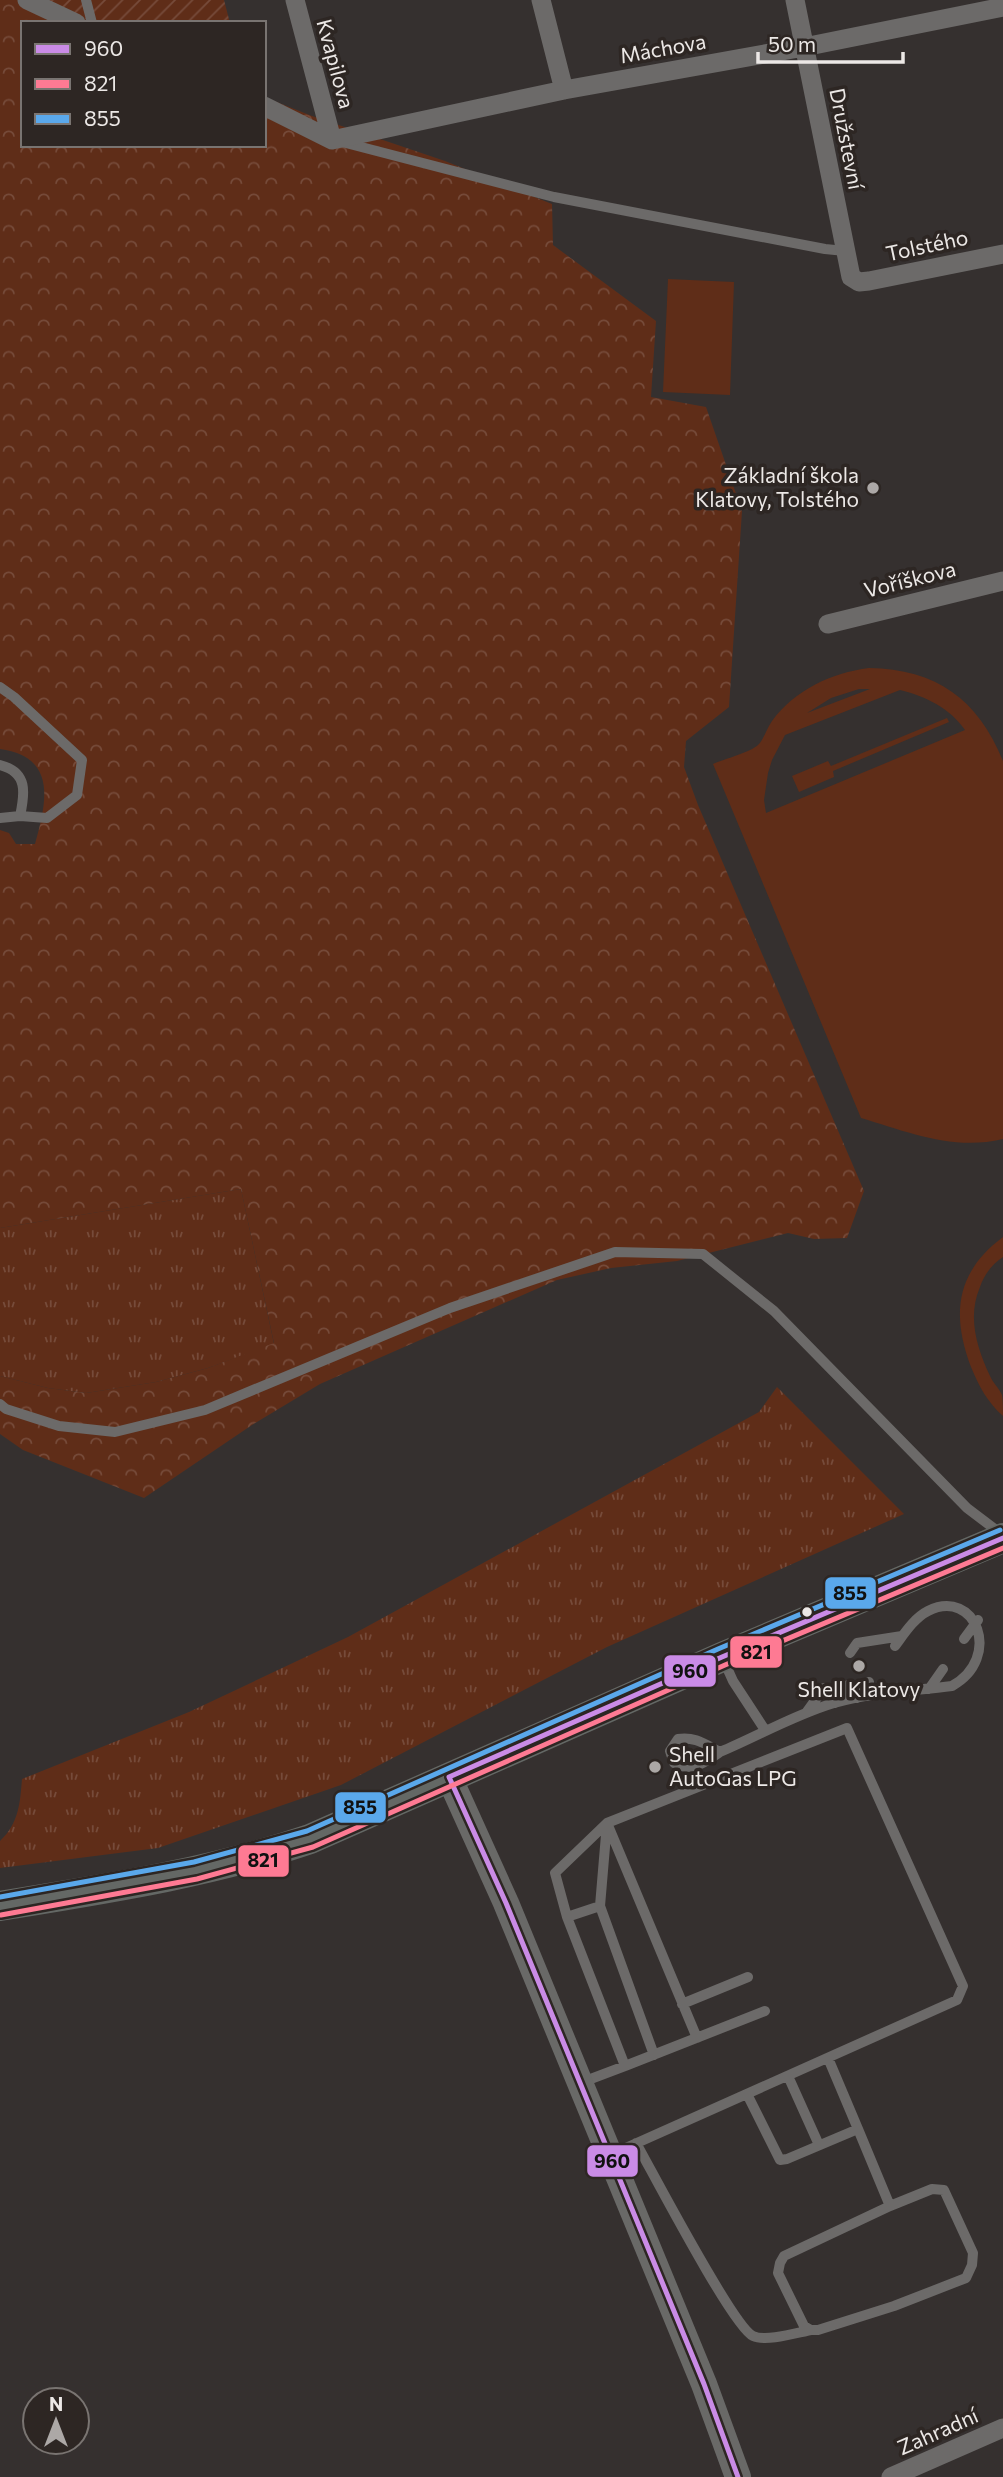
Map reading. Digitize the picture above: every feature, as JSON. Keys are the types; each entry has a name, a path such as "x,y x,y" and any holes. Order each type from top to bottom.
{"main road":[{"path":"0,1906 204,1869 263,1855 310,1839 722,1657 1003,1537"},
{"path":"449,1777 506,1903 704,2384 738,2477"}],"street":[{"path":"27,0 72,21"},
{"name":"Kvapilova","path":"295,0 331,139"},
{"path":"541,0 564,90"},
{"name":"Družstevní","path":"795,0 845,251 851,277 859,282"},
{"name":"Máchova","path":"331,139 564,90 804,47 1003,6"},
{"path":"266,107 331,139"},
{"name":"Tolstého","path":"859,282 1003,254"},
{"name":"Voříškova","path":"828,624 1003,581"},
{"name":"Zahradní","path":"891,2477 1003,2428"}],"lane":[{"path":"86,0 91,21"},
{"path":"331,139 554,197 845,251"},
{"path":"0,687 82,760 77,795 47,818 0,818"},
{"path":"0,765 12,768 19,775 24,800 20,816"},
{"path":"0,1404 6,1409 59,1426 116,1432 205,1410 450,1308 615,1252 703,1254 774,1311 967,1508 1003,1537"},
{"path":"720,1752 699,1740 688,1738 678,1739 670,1751 674,1763 689,1768 754,1738 765,1730 835,1703 951,1686 969,1679 981,1666 987,1652 987,1638 978,1620 962,1608 936,1608 926,1612 895,1646"},
{"path":"964,1639 978,1620"},
{"path":"850,1653 857,1643 902,1636"},
{"path":"873,1650 881,1640"},
{"path":"722,1657 733,1681 765,1730"},
{"path":"929,1689 943,1669"},
{"path":"857,1698 869,1682"},
{"path":"835,1703 848,1685"},
{"path":"806,1713 824,1688"},
{"path":"609,2155 957,2000 963,1986 848,1728 607,1823 555,1873 567,1917 625,2066"},
{"path":"607,1823 600,1906 654,2055"},
{"path":"607,1823 697,2038"},
{"path":"567,1917 600,1906"},
{"path":"682,2004 748,1977"},
{"path":"579,2083 765,2011"},
{"path":"828,2058 890,2206"},
{"path":"788,2076 819,2145"},
{"path":"747,2094 780,2160 787,2160 858,2129"},
{"path":"636,2143 725,2303 749,2334 762,2338 818,2330 894,2306 966,2278 972,2265 973,2253 944,2190 932,2189 890,2206 784,2256 779,2263 778,2273 804,2326 811,2330"}],"green space":[{"path":"0,0 39,0 89,21 21,21 21,147 266,147 266,98 445,161 552,204 553,245 656,321 651,397 706,407 742,511 729,707 686,741 684,767 864,1191 847,1238 814,1239 788,1233 677,1261 611,1268 557,1280 320,1384 252,1425 144,1498 23,1450 0,1434 0,1376 48,1388 86,1393 156,1382 208,1368 274,1343 241,1189 0,1228 0,830 9,833 16,844 35,844 44,797 39,771 31,761 0,749"},
{"path":"39,0 224,0 229,21 89,21"},
{"path":"668,279 734,282 730,395 663,392"},
{"path":"869,668 915,674 952,692 981,720 1003,761 1003,1139 966,1143 948,1141 913,1134 861,1118 713,764 755,748 781,710 803,692 828,679","holes":["859,689 870,689 807,713 831,698","900,690 936,704 952,715 965,730 766,813 764,800 768,773 785,735"]},
{"path":"947,718 949,722 833,771 834,777 799,792 792,776 828,761 831,766"},
{"path":"241,1189 274,1344 208,1368 156,1382 86,1393 48,1388 0,1376 0,1228"},
{"path":"1003,1237 1003,1257 986,1274 976,1298 974,1321 981,1354 991,1379 1002,1395 1003,1416 984,1393 971,1367 961,1329 960,1312 962,1295 975,1265 987,1250"},
{"path":"777,1387 904,1514 607,1647 341,1785 158,1848 0,1868 0,1841 15,1820 22,1779 189,1712 348,1637 759,1412"}],"transit line":[{"name":"855","path":"0,1897 194,1862 307,1831 718,1649 1000,1530"},
{"name":"960","path":"738,2477 704,2384 506,1903 449,1777 1003,1538"},
{"name":"821","path":"1,1915 197,1879 313,1847 725,1665 1003,1548"}],"place":[{"name":"Základní škola Klatovy, Tolstého","path":"873,488"},
{"name":"Shell Klatovy","path":"859,1666"},
{"name":"Shell AutoGas LPG","path":"655,1767"}]}
